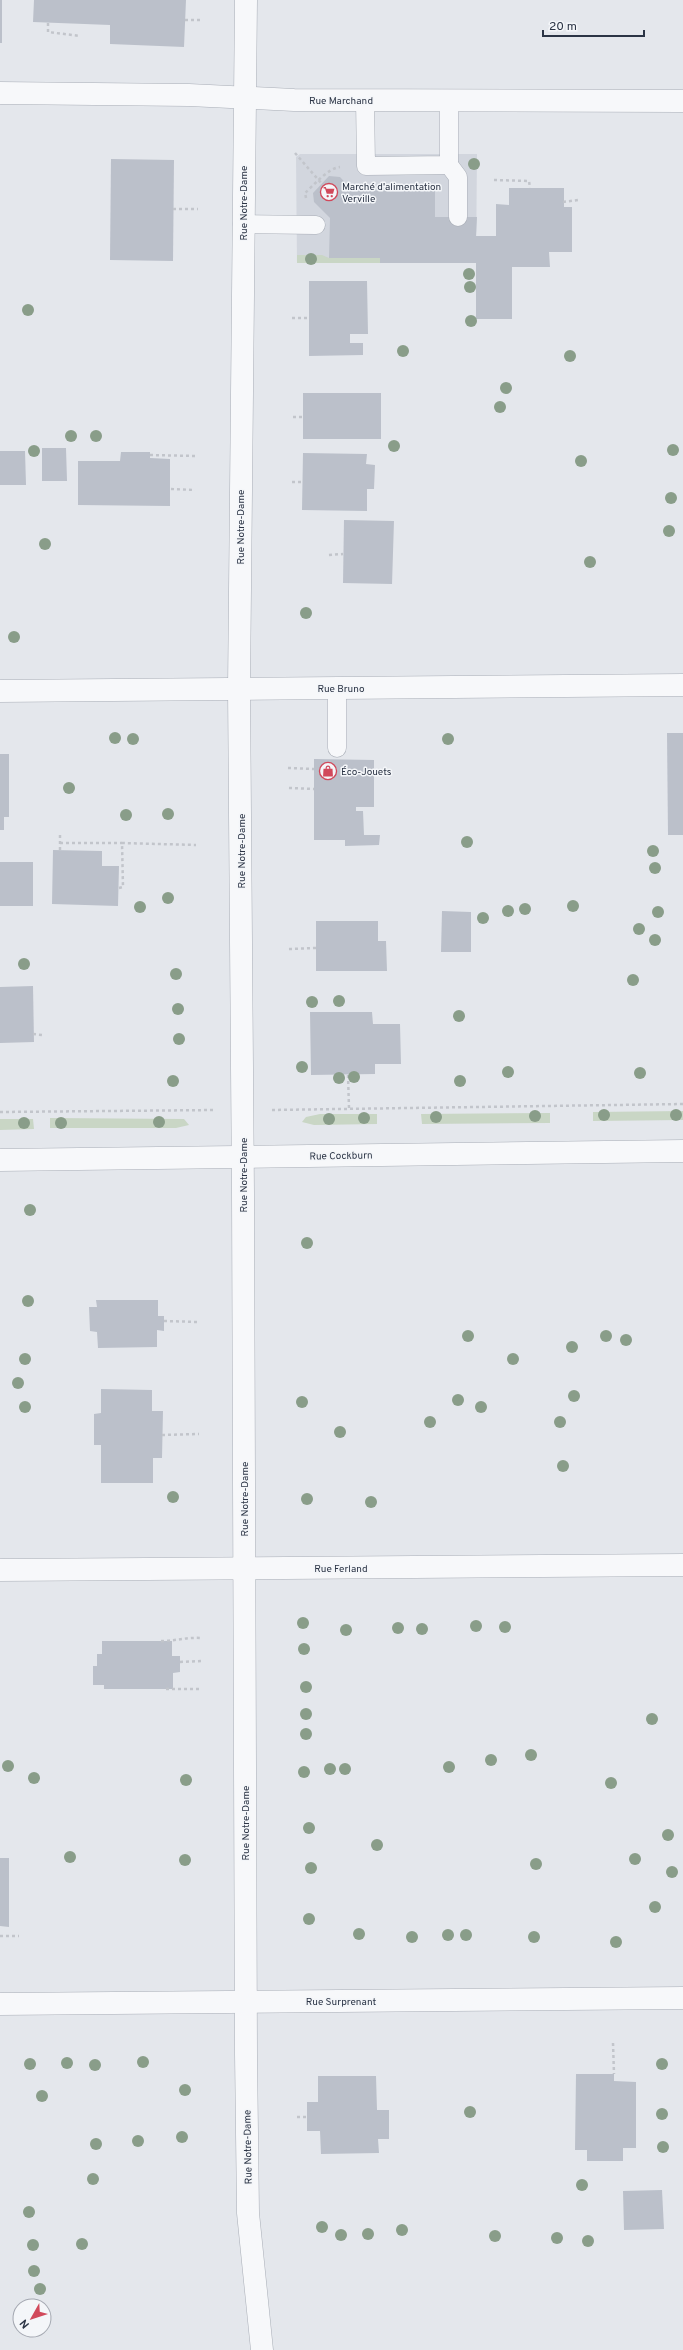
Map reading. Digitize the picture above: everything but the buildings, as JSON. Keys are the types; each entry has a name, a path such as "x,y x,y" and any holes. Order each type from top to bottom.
{"street":[{"name":"Rue Notre-Dame","path":"246,0 242,224 239,688 243,1157 246,2001 248,2213 262,2350"},
{"name":"Rue Marchand","path":"0,93 189,95 244,99 683,101"},
{"name":"Rue Bruno","path":"0,691 683,685"},
{"name":"Rue Cockburn","path":"0,1160 683,1152"},
{"name":"Rue Ferland","path":"0,1570 683,1565"},
{"name":"Rue Surprenant","path":"0,2004 683,1998"}],"lane":[{"path":"365,99 366,166 449,165"},
{"path":"449,100 449,165 458,176 458,217"},
{"path":"242,224 316,225"},
{"path":"337,688 337,748"}],"path":[{"path":"185,20 200,20"},
{"path":"48,23 48,32 80,36"},
{"path":"295,152 322,184"},
{"path":"306,193 334,167"},
{"path":"494,180 529,182 530,188"},
{"path":"564,202 578,200"},
{"path":"173,209 198,210"},
{"path":"292,318 309,318"},
{"path":"293,417 303,417"},
{"path":"150,456 196,456"},
{"path":"292,482 302,482"},
{"path":"171,489 196,490"},
{"path":"330,555 343,554"},
{"path":"288,768 314,769"},
{"path":"289,788 314,789"},
{"path":"60,833 60,850"},
{"path":"60,843 196,845"},
{"path":"119,888 123,887 122,843"},
{"path":"289,949 316,948"},
{"path":"33,1034 42,1034"},
{"path":"348,1075 348,1108"},
{"path":"293,1110 683,1104"},
{"path":"0,1112 197,1111"},
{"path":"164,1321 198,1322"},
{"path":"162,1435 199,1434"},
{"path":"161,1641 172,1641 182,1637 201,1638"},
{"path":"180,1662 201,1661"},
{"path":"166,1689 201,1689"},
{"path":"0,1936 19,1936"},
{"path":"613,2043 614,2074"},
{"path":"297,2118 307,2117"}],"shaded area":[{"path":"300,154 477,154 476,263 297,263 296,157"}],"green space":[{"path":"297,255 322,255 329,258 380,258 380,263 297,263"},
{"path":"683,1111 683,1120 593,1121 593,1112"},
{"path":"550,1113 550,1123 422,1124 421,1114"},
{"path":"320,1114 377,1114 377,1124 314,1125 302,1122 306,1117"},
{"path":"50,1118 184,1119 189,1125 176,1128 50,1128"},
{"path":"0,1119 33,1119 34,1129 0,1130"}],"place":[{"name":"Marché d'alimentation Verville","path":"329,192"},
{"name":"Éco-Jouets","path":"328,771"}]}
